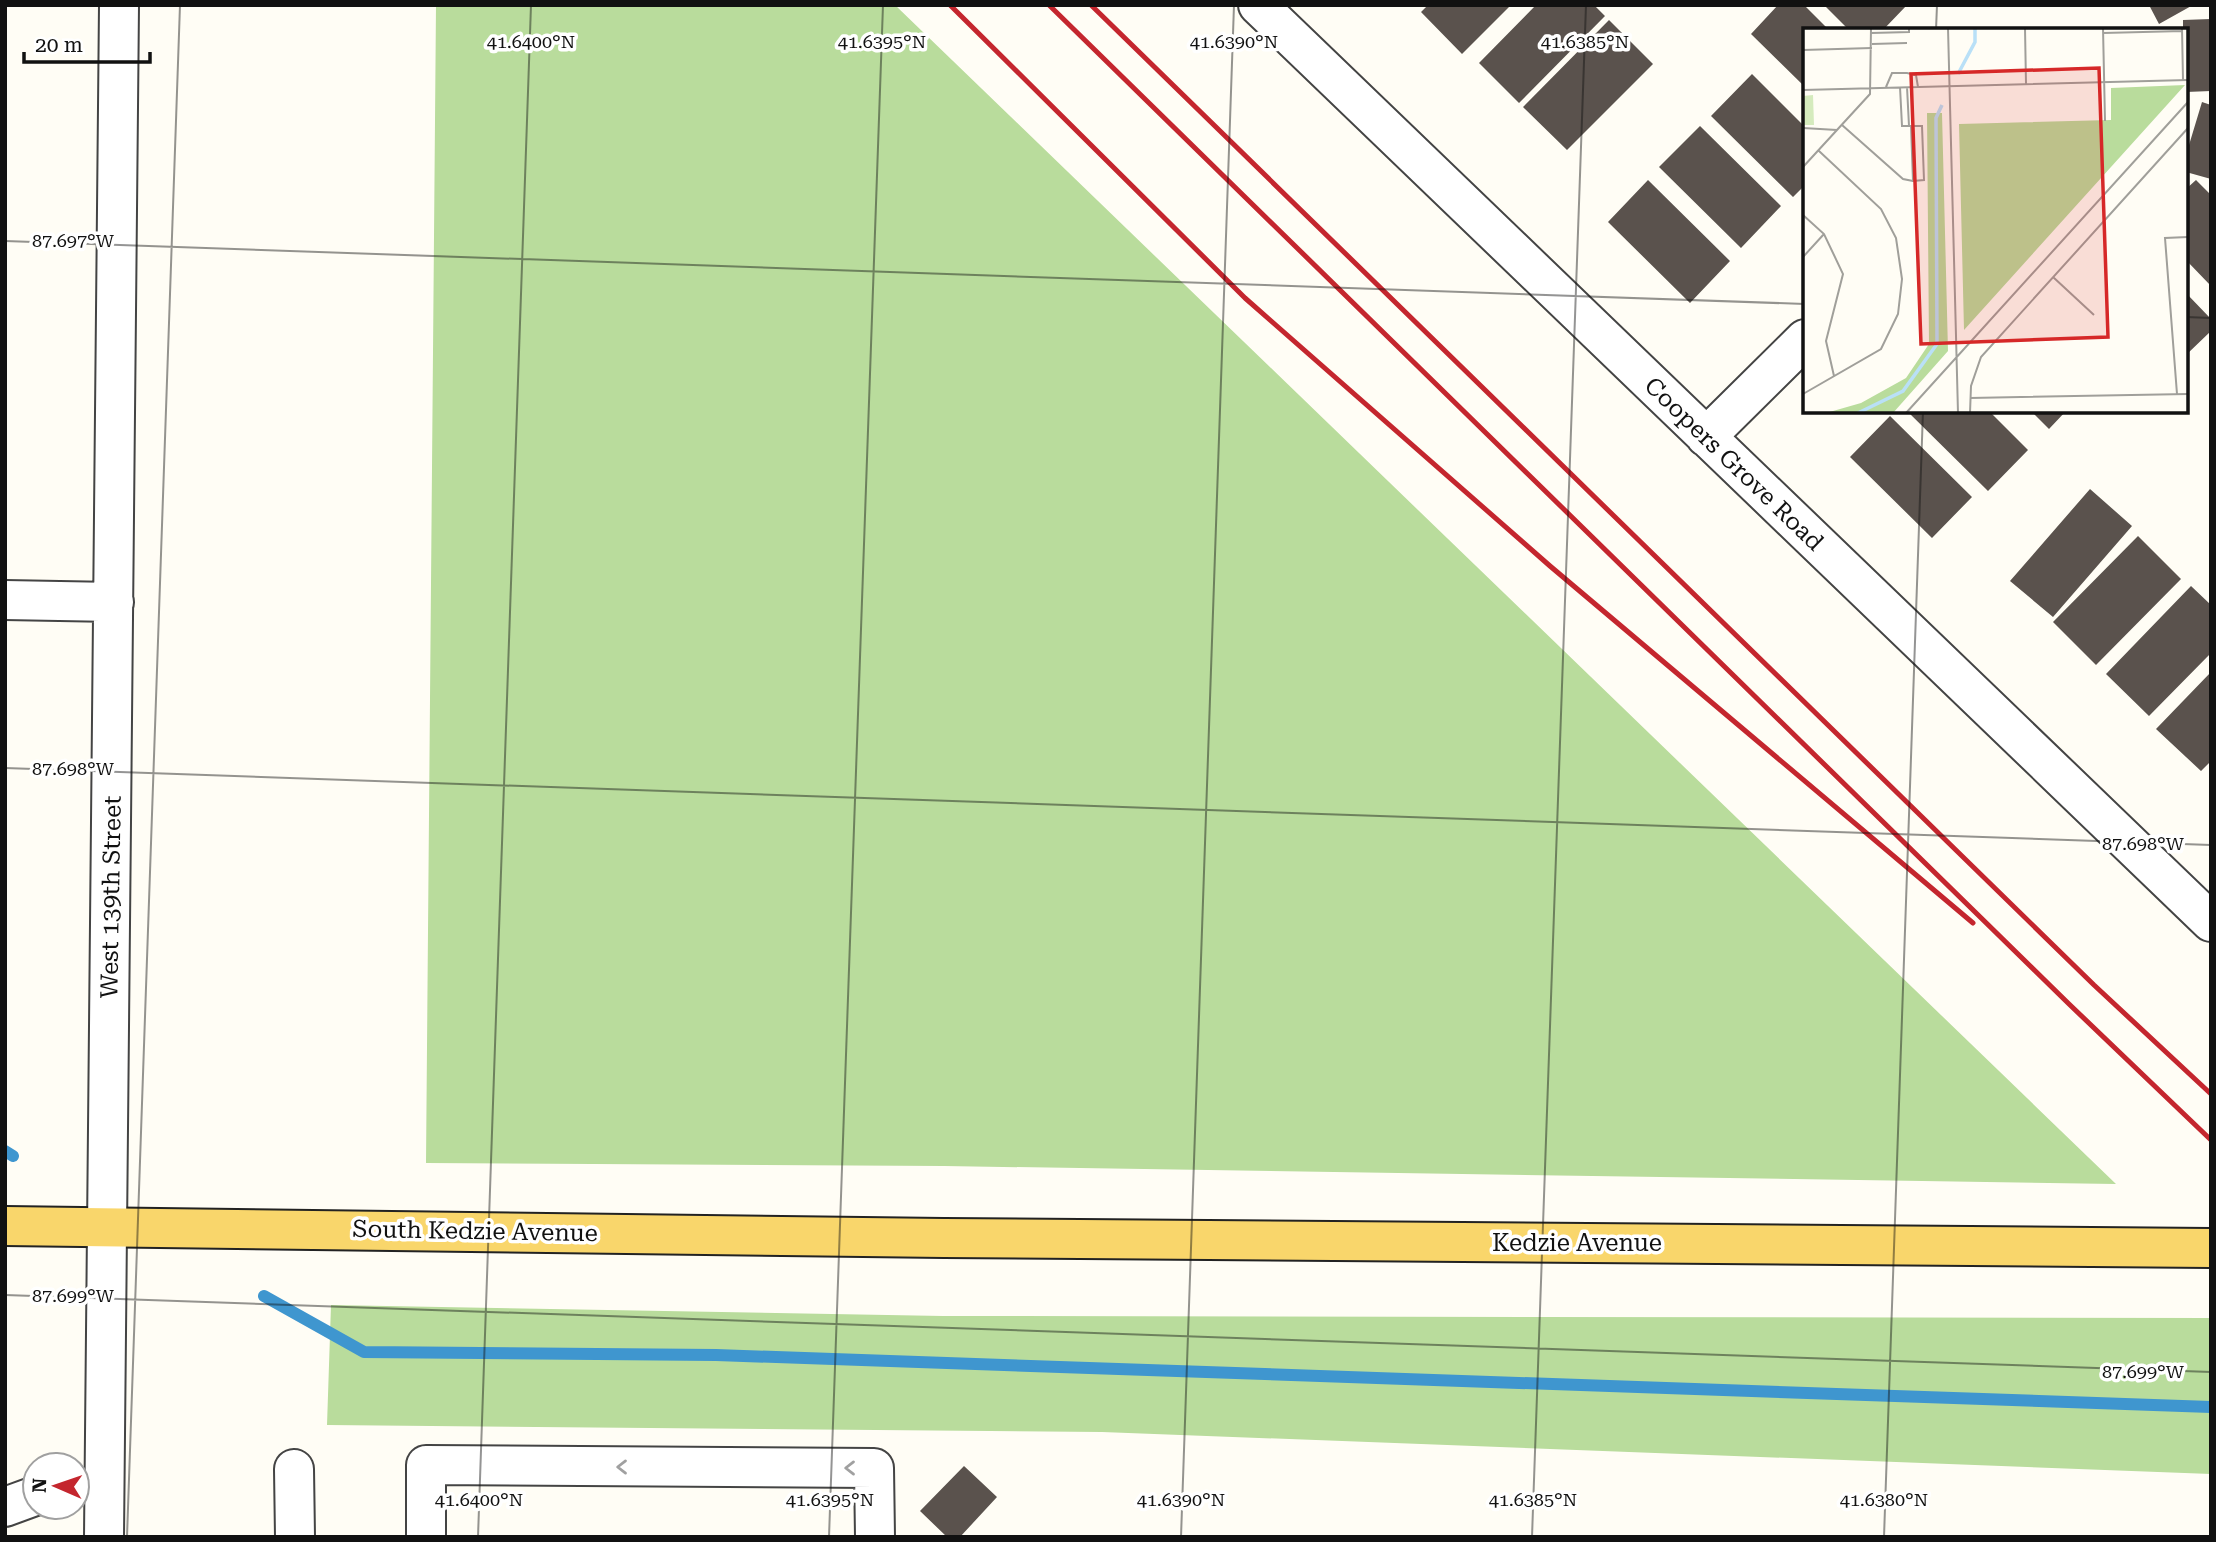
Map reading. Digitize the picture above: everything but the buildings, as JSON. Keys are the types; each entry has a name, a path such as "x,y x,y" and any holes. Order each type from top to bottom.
{"main road":[{"name":"South Kedzie Avenue","path":"5,1226 944,1238"},
{"name":"Kedzie Avenue","path":"944,1238 2211,1248"}],"street":[{"name":"West 139th Street","path":"104,1537 91,1491 107,1226 119,5"},
{"name":"Coopers Grove Road","path":"1258,5 2211,922"},
{"path":"1706,437 1803,341"},
{"path":"5,600 114,603"},
{"path":"426,1537 426,1465 874,1468 875,1537"},
{"path":"294,1469 295,1537"}],"green space":[{"path":"436,5 895,5 2116,1184 944,1166 426,1163"},
{"path":"331,1305 943,1316 2211,1318 2211,1474 1102,1432 327,1425"}],"waterway":[{"path":"5,1151 13,1156"},
{"path":"264,1296 364,1352 716,1355 2211,1407"}],"railway":[{"path":"950,5 1245,298 1550,566 1973,923"},
{"path":"1049,5 2211,1140"},
{"path":"1091,5 2094,985 2211,1094"}]}
